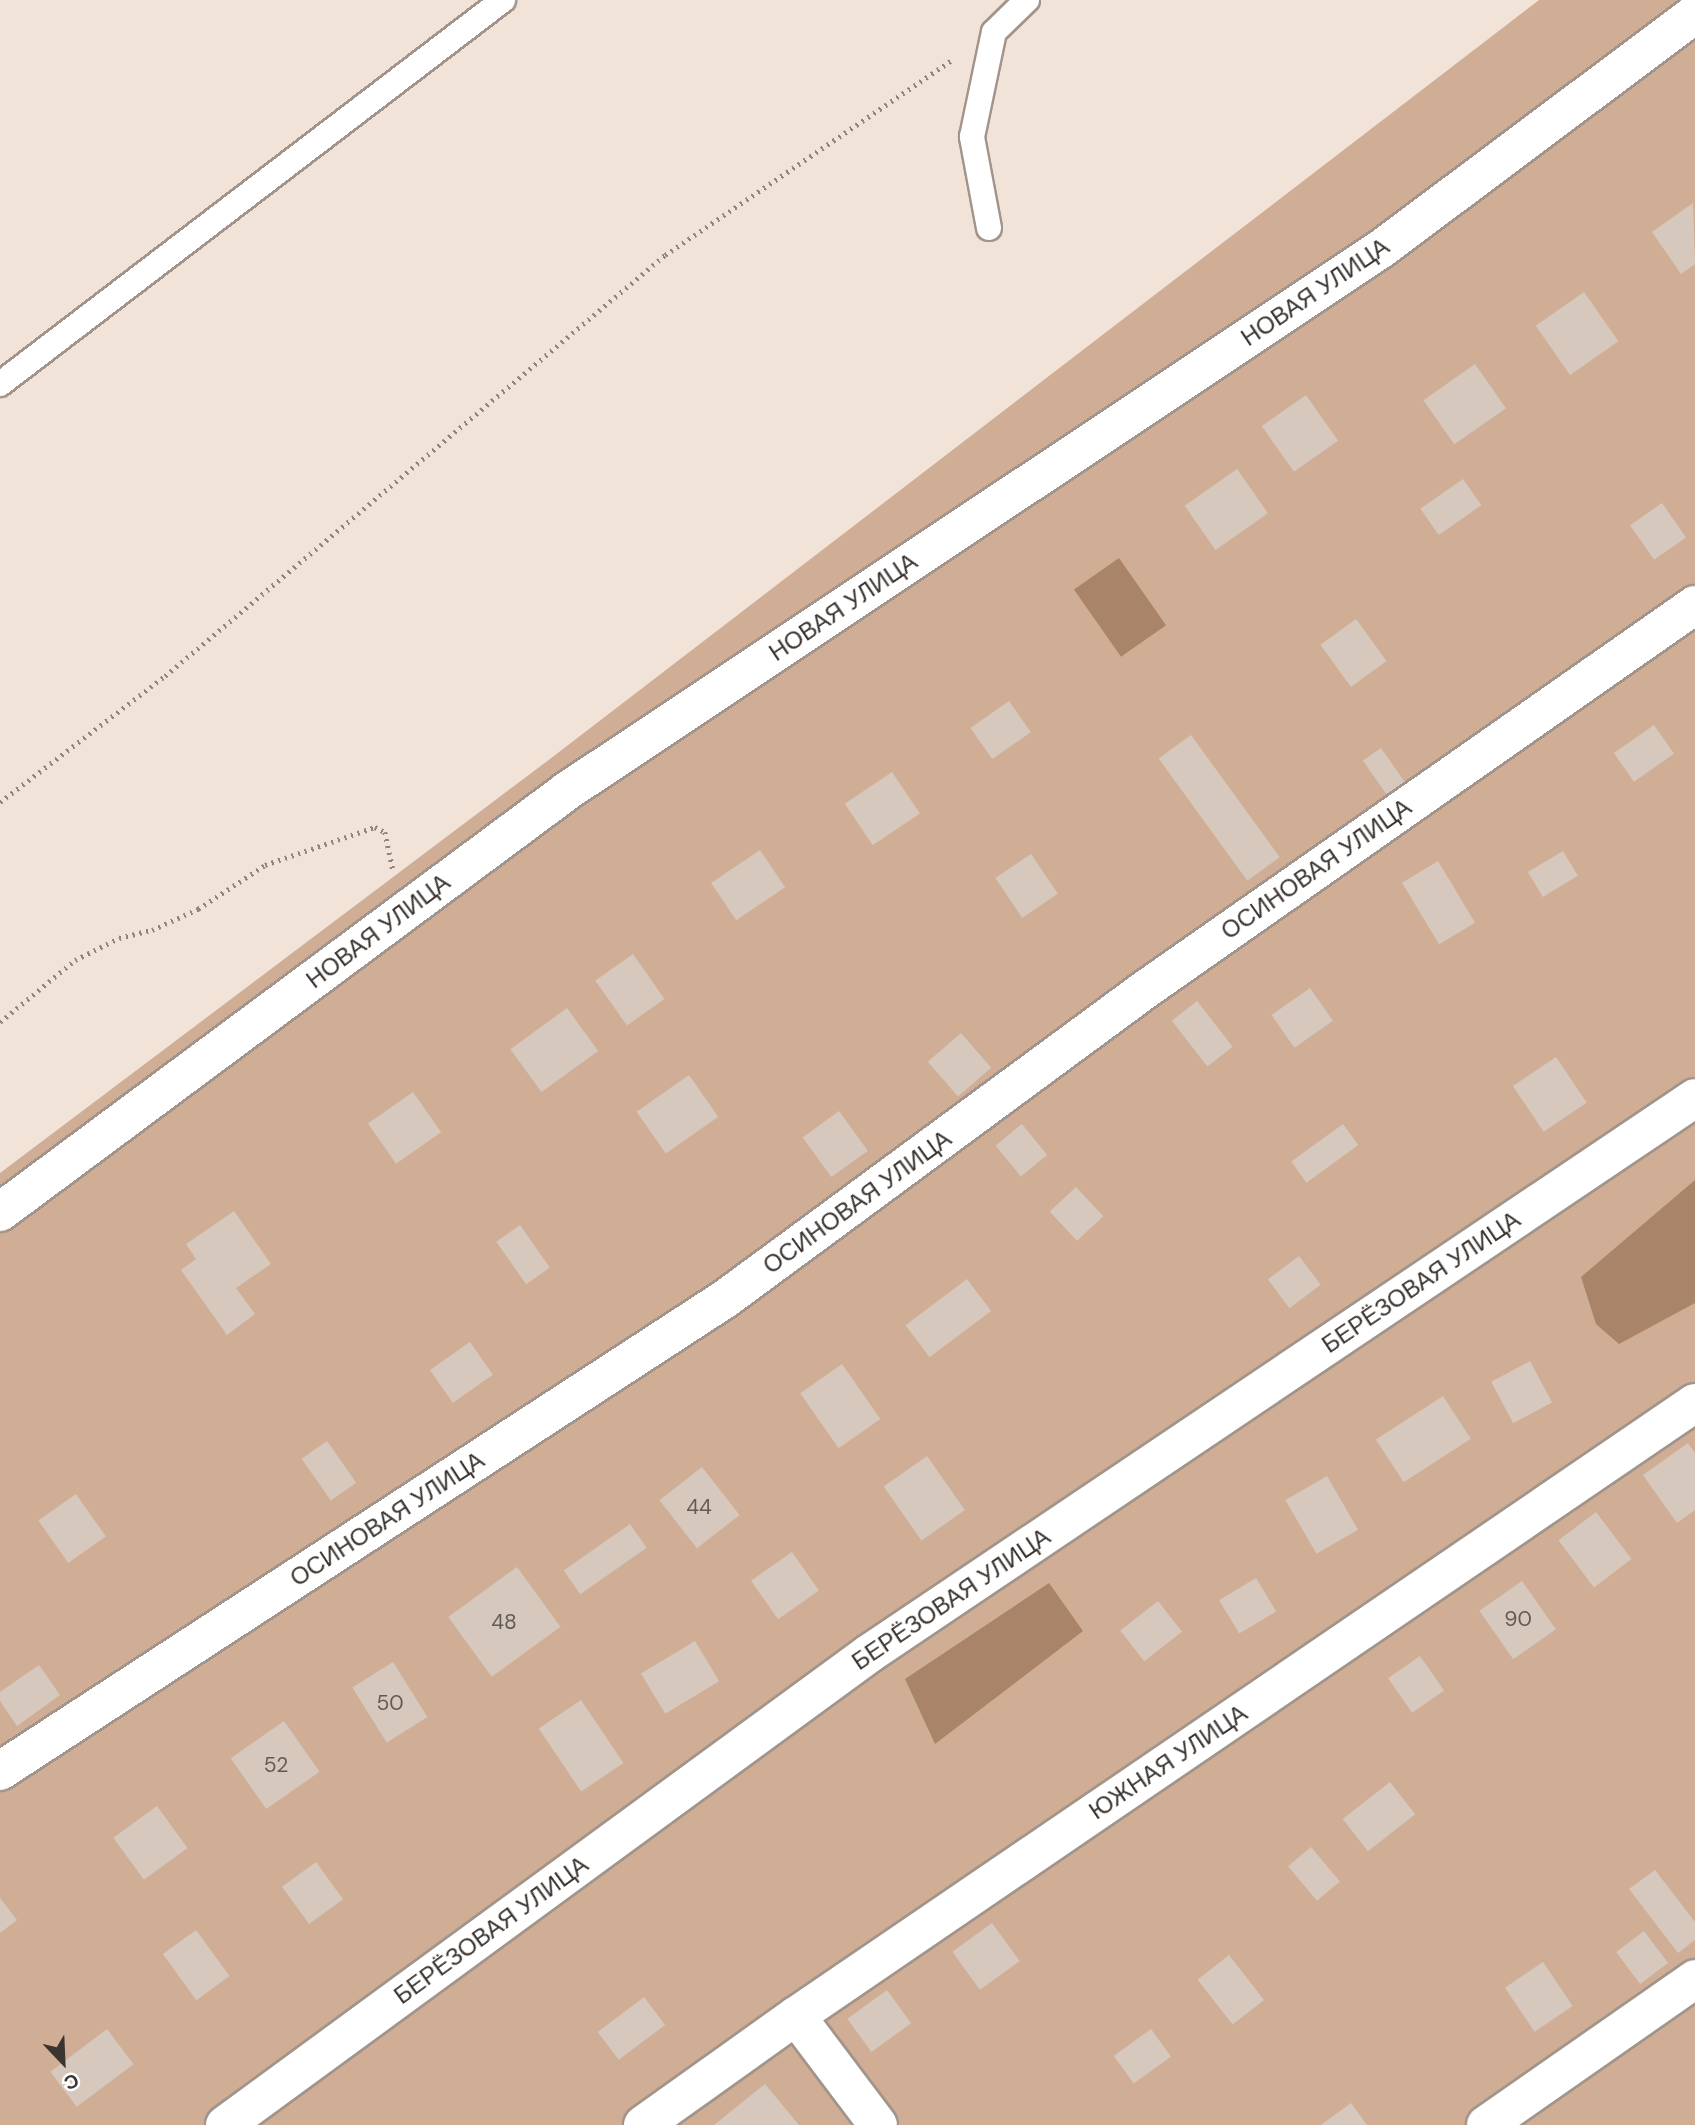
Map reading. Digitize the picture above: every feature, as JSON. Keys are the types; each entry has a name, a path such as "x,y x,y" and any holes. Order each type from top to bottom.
{"street":[{"name":"НОВАЯ УЛИЦА","path":"0,1212 567,791 1381,249 1695,14"},
{"name":"ОСИНОВАЯ УЛИЦА","path":"0,1771 725,1299 1146,989 1695,605"},
{"name":"БЕРЁЗОВАЯ УЛИЦА","path":"225,2125 870,1653 1695,1098"},
{"name":"ЮЖНАЯ УЛИЦА","path":"643,2125 796,2016 1695,1403"},
{"path":"1486,2125 1695,1979"},
{"path":"796,2016 878,2125"}],"lane":[{"path":"0,384 503,0"},
{"path":"989,228 972,137 993,32 1027,0"}],"path":[{"path":"0,802 165,676 665,255 993,32"},
{"path":"0,1022 75,960 119,938 152,930 198,909 265,865 375,827 385,832 392,865"}],"shaded area":[{"path":"1539,0 1695,0 1695,2125 0,2125 0,1173 546,762"},
{"path":"1119,558 1166,625 1121,657 1074,590"},
{"path":"1695,1180 1695,1303 1619,1344 1596,1324 1581,1277"},
{"path":"1049,1583 1083,1631 935,1744 905,1679"}],"building":[{"path":"1693,203 1695,264 1681,274 1652,232"},
{"path":"1584,292 1618,341 1570,375 1536,326"},
{"path":"1475,364 1506,408 1454,444 1423,400"},
{"path":"1306,395 1338,441 1294,472 1262,426"},
{"path":"1237,469 1268,513 1216,550 1185,506"},
{"path":"1463,479 1481,505 1439,535 1420,509"},
{"path":"1662,503 1686,537 1654,560 1630,525"},
{"path":"1356,619 1387,661 1351,687 1320,645"},
{"path":"1009,701 1031,732 992,759 970,728"},
{"path":"1654,725 1674,754 1634,782 1614,753"},
{"path":"1191,735 1280,857 1247,881 1159,759"},
{"path":"1381,748 1406,784 1388,797 1363,761"},
{"path":"892,772 920,813 873,845 845,804"},
{"path":"760,850 785,887 736,920 711,883"},
{"path":"1563,851 1578,876 1543,897 1528,872"},
{"path":"1031,854 1058,894 1022,918 995,878"},
{"path":"1438,861 1475,923 1439,944 1402,883"},
{"path":"633,954 665,999 627,1025 595,980"},
{"path":"1310,988 1333,1021 1294,1048 1271,1015"},
{"path":"1197,1001 1233,1047 1207,1066 1172,1021"},
{"path":"567,1008 598,1051 542,1092 510,1049"},
{"path":"961,1033 991,1068 958,1097 928,1062"},
{"path":"1556,1057 1587,1103 1544,1132 1513,1086"},
{"path":"689,1075 718,1117 666,1153 637,1112"},
{"path":"413,1092 441,1132 396,1164 368,1124"},
{"path":"839,1111 868,1151 831,1177 803,1137"},
{"path":"1022,1124 1047,1155 1021,1176 996,1145"},
{"path":"1343,1124 1358,1145 1307,1183 1291,1162"},
{"path":"1076,1187 1103,1216 1077,1241 1050,1212"},
{"path":"234,1211 271,1264 236,1288 255,1314 227,1335 181,1270 196,1259 186,1244"},
{"path":"520,1225 550,1268 526,1284 496,1242"},
{"path":"1299,1256 1321,1285 1290,1308 1268,1279"},
{"path":"967,1279 991,1311 930,1357 906,1325"},
{"path":"470,1342 493,1375 453,1403 430,1370"},
{"path":"1530,1361 1552,1402 1513,1423 1491,1382"},
{"path":"842,1364 880,1419 839,1448 800,1393"},
{"path":"1443,1396 1471,1439 1404,1482 1376,1440"},
{"path":"327,1441 356,1483 331,1501 302,1459"},
{"path":"1688,1443 1695,1453 1695,1510 1677,1523 1643,1475"},
{"path":"927,1456 965,1510 921,1540 884,1486"},
{"path":"702,1467 740,1515 697,1548 659,1500"},
{"path":"1327,1476 1358,1530 1316,1554 1285,1500"},
{"path":"76,1494 106,1537 68,1563 38,1520"},
{"path":"1596,1512 1632,1559 1594,1587 1558,1540"},
{"path":"630,1524 647,1548 580,1594 564,1570"},
{"path":"792,1552 819,1591 778,1619 751,1581"},
{"path":"517,1567 560,1627 492,1677 448,1617"},
{"path":"1256,1578 1276,1611 1239,1634 1219,1600"},
{"path":"1522,1581 1556,1629 1513,1659 1479,1611"},
{"path":"1158,1601 1182,1632 1144,1661 1120,1631"},
{"path":"695,1641 719,1681 665,1714 641,1673"},
{"path":"1420,1656 1444,1690 1412,1713 1388,1678"},
{"path":"393,1662 427,1717 387,1743 352,1687"},
{"path":"39,1665 60,1695 17,1726 0,1701 0,1692"},
{"path":"581,1700 623,1763 581,1792 539,1729"},
{"path":"284,1721 320,1772 266,1809 231,1758"},
{"path":"1390,1782 1415,1814 1368,1851 1343,1819"},
{"path":"157,1806 188,1848 144,1880 113,1838"},
{"path":"1311,1847 1340,1881 1317,1901 1288,1866"},
{"path":"316,1862 343,1899 309,1924 282,1887"},
{"path":"1655,1870 1695,1922 1695,1940 1678,1953 1629,1889"},
{"path":"0,1898 17,1920 0,1933"},
{"path":"992,1923 1020,1961 980,1990 952,1952"},
{"path":"196,1930 230,1976 196,2000 163,1954"},
{"path":"1644,1931 1668,1963 1640,1984 1616,1952"},
{"path":"1229,1955 1264,2000 1233,2025 1197,1980"},
{"path":"1543,1962 1573,2006 1535,2032 1505,1988"},
{"path":"887,1990 911,2023 871,2052 847,2019"},
{"path":"644,1997 665,2025 619,2060 598,2032"},
{"path":"107,2029 133,2064 77,2107 50,2072"},
{"path":"1151,2029 1171,2057 1134,2084 1114,2056"},
{"path":"765,2084 799,2125 714,2125"},
{"path":"1351,2103 1367,2125 1321,2125"}]}
